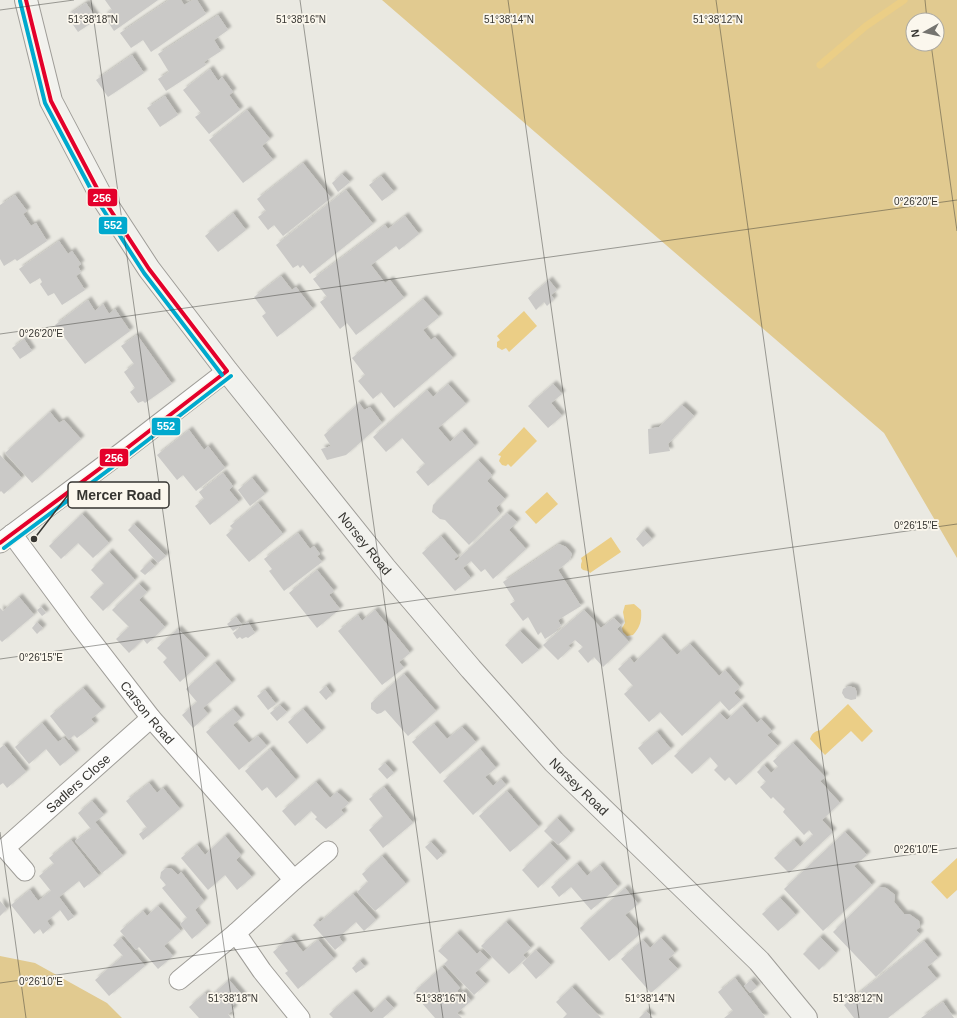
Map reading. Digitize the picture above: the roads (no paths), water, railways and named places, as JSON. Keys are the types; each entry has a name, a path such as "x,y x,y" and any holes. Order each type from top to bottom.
{"street":[{"name":"Norsey Road","path":"26,0 51,101 100,194 149,269 227,371 380,562 470,669 554,762 759,961 806,1018"},
{"path":"6,538 227,371"},
{"name":"Carson Road","path":"6,538 80,626 151,718 294,880"},
{"name":"Sadlers Close","path":"25,871 2,846 151,718"},
{"path":"179,980 236,933 328,851"},
{"path":"236,933 262,972 300,1018"}],"waterway":[{"path":"820,65 866,26 904,0"}],"place":[{"name":"Mercer Road","path":"34,539"}]}
